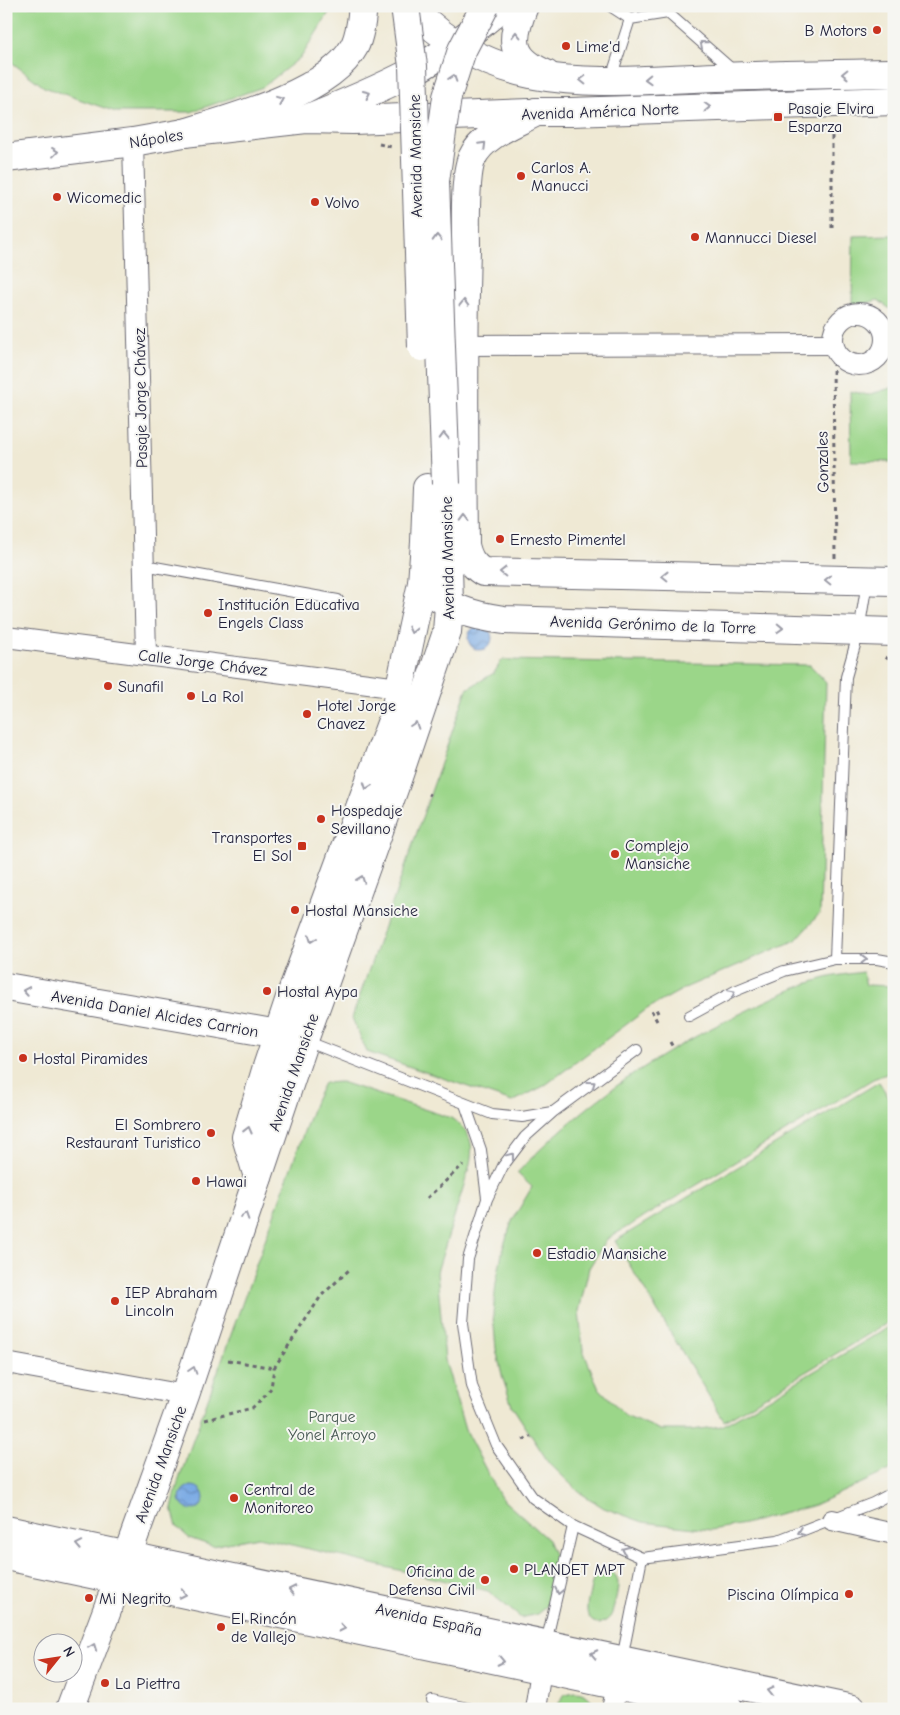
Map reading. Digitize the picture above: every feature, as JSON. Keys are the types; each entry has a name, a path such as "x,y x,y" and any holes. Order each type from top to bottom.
{"main road":[{"path":"184,134 236,118 302,91 335,70 354,47 363,14 362,6"},
{"name":"Avenida Mansiche","path":"70,1709 185,1395 304,1040 447,632 449,606 436,486 415,178 413,66 406,6"},
{"name":"Avenida América Norte","path":"410,6 427,23 455,45 487,61 521,73 557,79 610,80 894,73"},
{"name":"Avenida Mansiche","path":"258,1177 246,1137 278,1034 394,715 422,583 426,542 436,486 435,181 447,97 462,50 485,6"},
{"path":"306,119 363,96 410,73 477,29 502,6"},
{"path":"524,6 516,26 515,40 519,57 533,69 557,79"},
{"name":"Avenida América Norte","path":"306,119 353,120 536,112 894,101"},
{"name":"Avenida Mansiche","path":"536,112 481,144 472,157 470,166 467,200 463,345 465,545 473,565 483,572 835,580"},
{"name":"Nápoles","path":"6,158 306,119"},
{"path":"835,580 881,581"},
{"name":"Avenida Gerónimo de la Torre","path":"422,583 449,606 481,617 504,620 894,632"},
{"name":"Avenida Daniel Alcides Carrion","path":"6,987 304,1040"},
{"name":"Avenida España","path":"6,1530 127,1555 543,1656 617,1685 729,1709"},
{"name":"Avenida España","path":"6,1556 118,1581 543,1656"},
{"name":"Avenida España","path":"617,1685 852,1709"}],"street":[{"name":"Pasaje Jorge Chávez","path":"133,142 146,654"},
{"path":"463,345 833,344"},
{"name":"Calle Jorge Chávez","path":"6,637 399,688"},
{"path":"6,1363 185,1395"},
{"path":"832,1520 894,1534"},
{"path":"536,1709 543,1656"}],"lane":[{"path":"610,6 630,19 666,10 740,76"},
{"path":"610,80 630,19"},
{"path":"144,565 338,600"},
{"path":"835,959 846,677 859,631 881,581"},
{"path":"689,1016 735,991 784,971 835,959 877,959 894,962"},
{"path":"304,1040 492,1114 522,1117 553,1112"},
{"path":"637,1050 553,1112 524,1137 503,1166 487,1198 468,1259 463,1323 472,1386 496,1446 533,1498 573,1526 642,1558 778,1540 832,1520 894,1492"},
{"path":"464,1104 481,1150 487,1198"},
{"path":"543,1656 573,1526"},
{"path":"617,1685 642,1558"},
{"path":"432,1700 472,1709"}],"path":[{"path":"832,228 833,103"},
{"name":"Gonzales","path":"833,344 835,580"},
{"path":"885,657 894,662"},
{"path":"657,1021 652,1012 656,1009 658,1013"},
{"path":"670,1042 674,1049"},
{"path":"427,1198 463,1164"},
{"path":"205,1420 252,1408 271,1388 274,1368 321,1296 349,1270"},
{"path":"228,1360 274,1368"},
{"path":"523,1440 531,1436"}],"green space":[{"path":"6,6 333,6 302,56 263,87 191,112 116,112 44,87 6,58"},
{"path":"894,235 894,312 878,300 852,304 853,236"},
{"path":"894,387 894,462 851,461 850,391 868,395"},
{"name":"Complejo Mansiche","path":"502,660 810,665 826,682 820,913 796,940 687,987 647,1009 544,1086 512,1102 367,1052 352,1018 467,689 494,673"},
{"name":"Estadio Mansiche","path":"863,972 866,985 894,986 894,1071 873,1079 607,1239 589,1268 579,1311 583,1350 598,1387 625,1415 661,1430 692,1430 722,1426 894,1324 894,1468 812,1506 744,1524 711,1530 643,1522 604,1508 579,1492 549,1463 512,1406 503,1379 496,1349 493,1314 496,1283 503,1248 512,1221 532,1187 517,1173 569,1123 597,1101 625,1080 684,1043 715,1026 794,989 827,978"},
{"name":"Parque Yonel Arroyo","path":"341,1082 451,1118 468,1135 471,1155 468,1172 437,1272 445,1360 465,1430 501,1498 548,1540 556,1559 548,1605 537,1614 521,1618 488,1591 258,1537 212,1546 189,1538 177,1527 172,1508 178,1482 315,1101 324,1083"},
{"path":"879,1082 894,1106 894,1319 724,1421 615,1241"},
{"path":"605,1570 615,1574 618,1587 611,1615 600,1624 590,1619 587,1607 594,1578 598,1573"},
{"path":"574,1692 588,1696 596,1709 555,1709 565,1694"}],"water":[{"path":"480,626 489,629 492,638 489,647 480,650 471,647 468,638 471,629"},
{"path":"192,1486 197,1487 203,1493 203,1503 197,1509 192,1510 187,1509 181,1503 180,1498 181,1493 187,1487"}],"place":[{"name":"B Motors","path":"877,30"},
{"name":"Lime'd","path":"566,46"},
{"name":"Pasaje Elvira Esparza","path":"778,117"},
{"name":"Carlos A. Manucci","path":"521,176"},
{"name":"Wicomedic","path":"57,197"},
{"name":"Volvo","path":"315,202"},
{"name":"Mannucci Diesel","path":"695,237"},
{"name":"Ernesto Pimentel","path":"500,539"},
{"name":"Institución Educativa Engels Class","path":"208,613"},
{"name":"Sunafil","path":"108,686"},
{"name":"La Rol","path":"191,696"},
{"name":"Hotel Jorge Chavez","path":"307,714"},
{"name":"Hospedaje Sevillano","path":"321,819"},
{"name":"Transportes El Sol","path":"302,846"},
{"name":"Complejo Mansiche","path":"615,854"},
{"name":"Hostal Mansiche","path":"295,910"},
{"name":"Hostal Aypa","path":"267,991"},
{"name":"Hostal Piramides","path":"23,1058"},
{"name":"El Sombrero Restaurant Turistico","path":"211,1133"},
{"name":"Hawai","path":"196,1181"},
{"name":"Estadio Mansiche","path":"537,1253"},
{"name":"IEP Abraham Lincoln","path":"115,1301"},
{"name":"Central de Monitoreo","path":"234,1498"},
{"name":"PLANDET MPT","path":"514,1569"},
{"name":"Oficina de Defensa Civil","path":"485,1580"},
{"name":"Piscina Olímpica","path":"849,1594"},
{"name":"Mi Negrito","path":"89,1598"},
{"name":"El Rincón de Vallejo","path":"221,1627"},
{"name":"La Piettra","path":"105,1683"}]}
